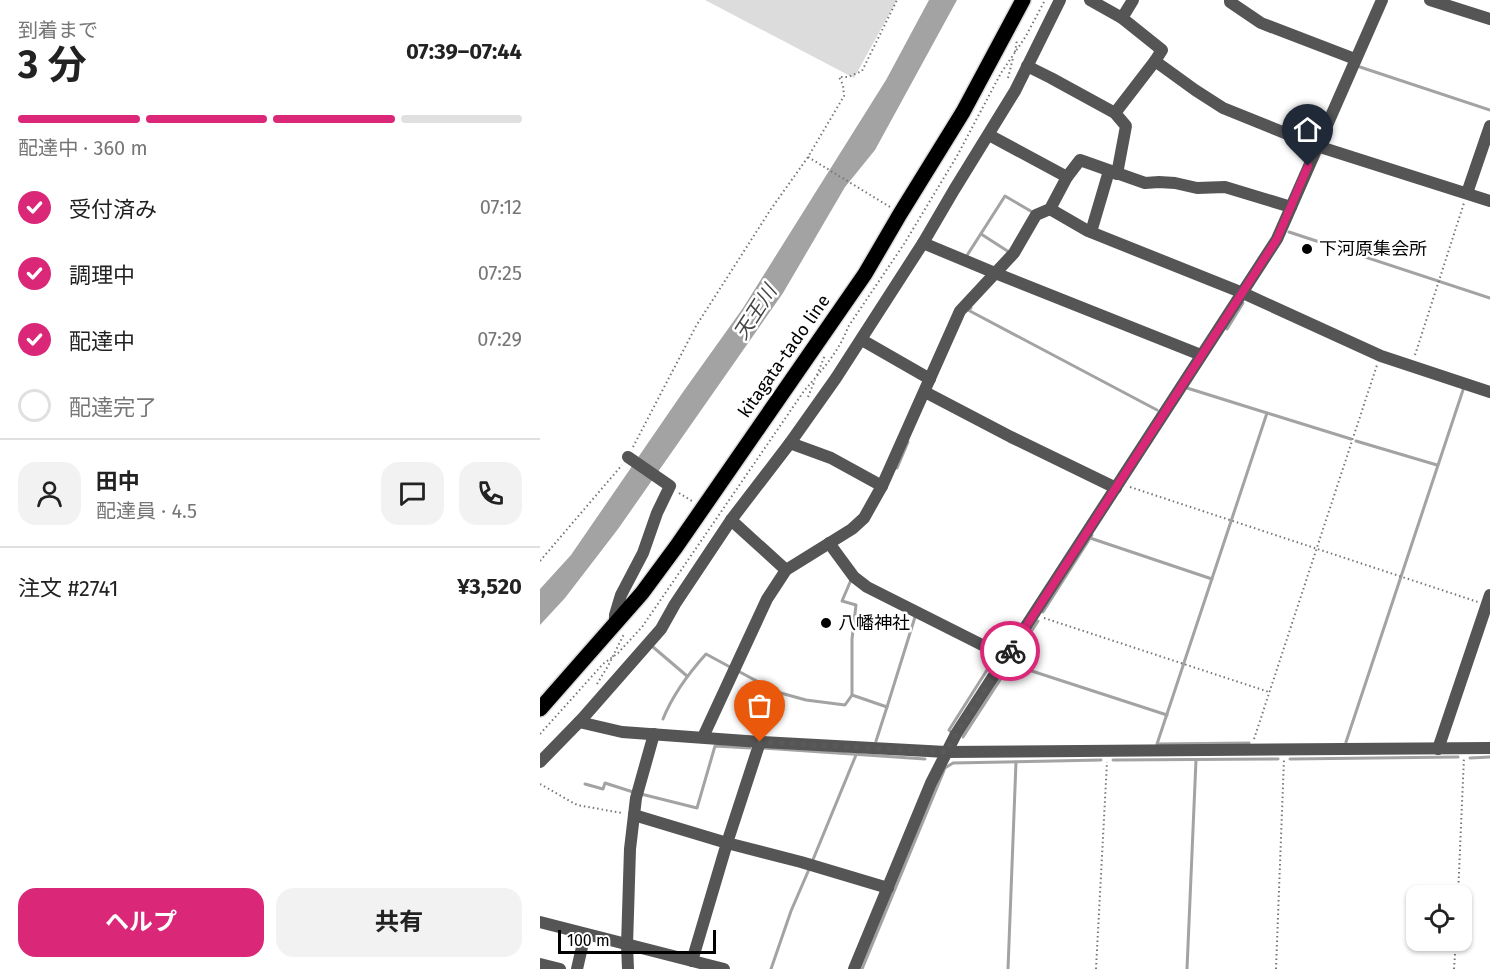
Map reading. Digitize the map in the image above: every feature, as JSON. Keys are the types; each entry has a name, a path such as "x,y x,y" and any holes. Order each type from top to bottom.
{"main road":[{"name":"kitagata-tado line","path":"540,709 621,626 865,274 963,112 1023,0"}],"street":[{"path":"540,762 579,722 661,629 731,520 790,443 862,340 1015,91 1060,0"},
{"path":"1090,0 1122,18 1162,50 1115,113"},
{"path":"1122,18 1133,0"},
{"path":"1230,0 1261,23 1355,59"},
{"path":"854,969 946,752 1277,239 1382,0"},
{"path":"1430,0 1490,19"},
{"path":"1155,61 1223,108 1317,146 1490,201"},
{"path":"1027,66 1115,113 1126,126 1113,172 1091,232"},
{"path":"1467,193 1490,126"},
{"path":"989,135 1067,177"},
{"path":"703,737 767,599 786,570 852,529 864,518 882,486 960,311 1014,253 1036,215 1050,209 1067,177 1080,160 1145,183 1175,183 1197,188 1226,186 1291,207"},
{"path":"1050,209 1091,232 1244,293 1380,356 1490,392"},
{"path":"923,243 1201,355"},
{"path":"862,340 930,380"},
{"path":"925,392 1011,437 1117,486"},
{"path":"790,443 831,458 882,486"},
{"path":"621,626 615,615 621,595 643,554 665,482 628,457"},
{"path":"731,520 786,570"},
{"path":"829,543 854,577 867,587 1006,657"},
{"path":"1438,749 1488,600"},
{"path":"579,722 622,732 946,752 1490,748"},
{"path":"628,969 630,849 636,798 654,734"},
{"path":"692,961 760,742"},
{"path":"634,815 888,888"},
{"path":"540,922 724,969"},
{"path":"577,969 585,934"},
{"path":"540,964 560,969"}],"path":[{"path":"540,561 628,457 696,326 771,209 808,157 844,96 843,85 839,77 848,77 862,71 897,0"},
{"path":"1007,82 1019,33"},
{"path":"808,157 900,213"},
{"path":"1411,366 1467,193"},
{"path":"804,404 829,347"},
{"path":"1250,750 1380,356"},
{"path":"665,482 703,509"},
{"path":"1117,486 1488,600"},
{"path":"1033,615 1269,692"},
{"path":"592,691 608,666 621,626"},
{"path":"540,734 611,658"},
{"path":"1458,885 1464,748"},
{"path":"1276,969 1284,750"},
{"path":"1096,969 1107,752"},
{"path":"540,784 577,805 634,815"},
{"path":"1455,969 1456,951"}],"shaded area":[{"path":"705,0 897,0 854,78"}],"water":[{"name":"天王川","path":"929,0 957,0 875,150 845,187 783,293 618,529 565,598 540,625 540,589 571,555 743,308 886,80"}],"waterway":[{"path":"1360,67 1490,110"},
{"path":"966,257 1005,196 1034,213"},
{"path":"1289,232 1490,298"},
{"path":"981,234 1009,252"},
{"path":"1227,329 1243,303"},
{"path":"971,308 968,310 1157,410"},
{"path":"1187,387 1267,413 1157,744 1249,743"},
{"path":"1346,742 1463,390"},
{"path":"1267,413 1351,439"},
{"path":"1356,441 1437,465"},
{"path":"897,468 908,442"},
{"path":"1043,612 1092,535"},
{"path":"1090,538 1212,579"},
{"path":"851,580 842,601 856,605 852,639 852,695"},
{"path":"738,671 777,692 806,700 845,705 852,695 887,707 915,617"},
{"path":"963,737 1038,621"},
{"path":"653,647 687,676"},
{"path":"663,719 671,701 706,654 730,667"},
{"path":"951,732 949,730 994,659 993,656"},
{"path":"1010,664 1167,715"},
{"path":"876,741 887,707"},
{"path":"641,794 697,808 715,746 750,748"},
{"path":"763,748 925,759"},
{"path":"812,862 856,755"},
{"path":"1290,759 1458,757"},
{"path":"1470,758 1490,757"},
{"path":"1113,760 1278,759"},
{"path":"862,969 945,768 953,763 1101,760"},
{"path":"1187,969 1196,760"},
{"path":"1008,969 1016,762"},
{"path":"585,784 603,789 605,783 633,792"},
{"path":"771,969 791,911 810,867"}],"way so far":[{"path":"760,742 946,752 1010,651"}],"place":[{"name":"下河原集会所","path":"1307,249"},
{"name":"八幡神社","path":"826,623"}],"route":[{"path":"1010,651 1201,355 1244,293 1277,239 1308,166"}]}
